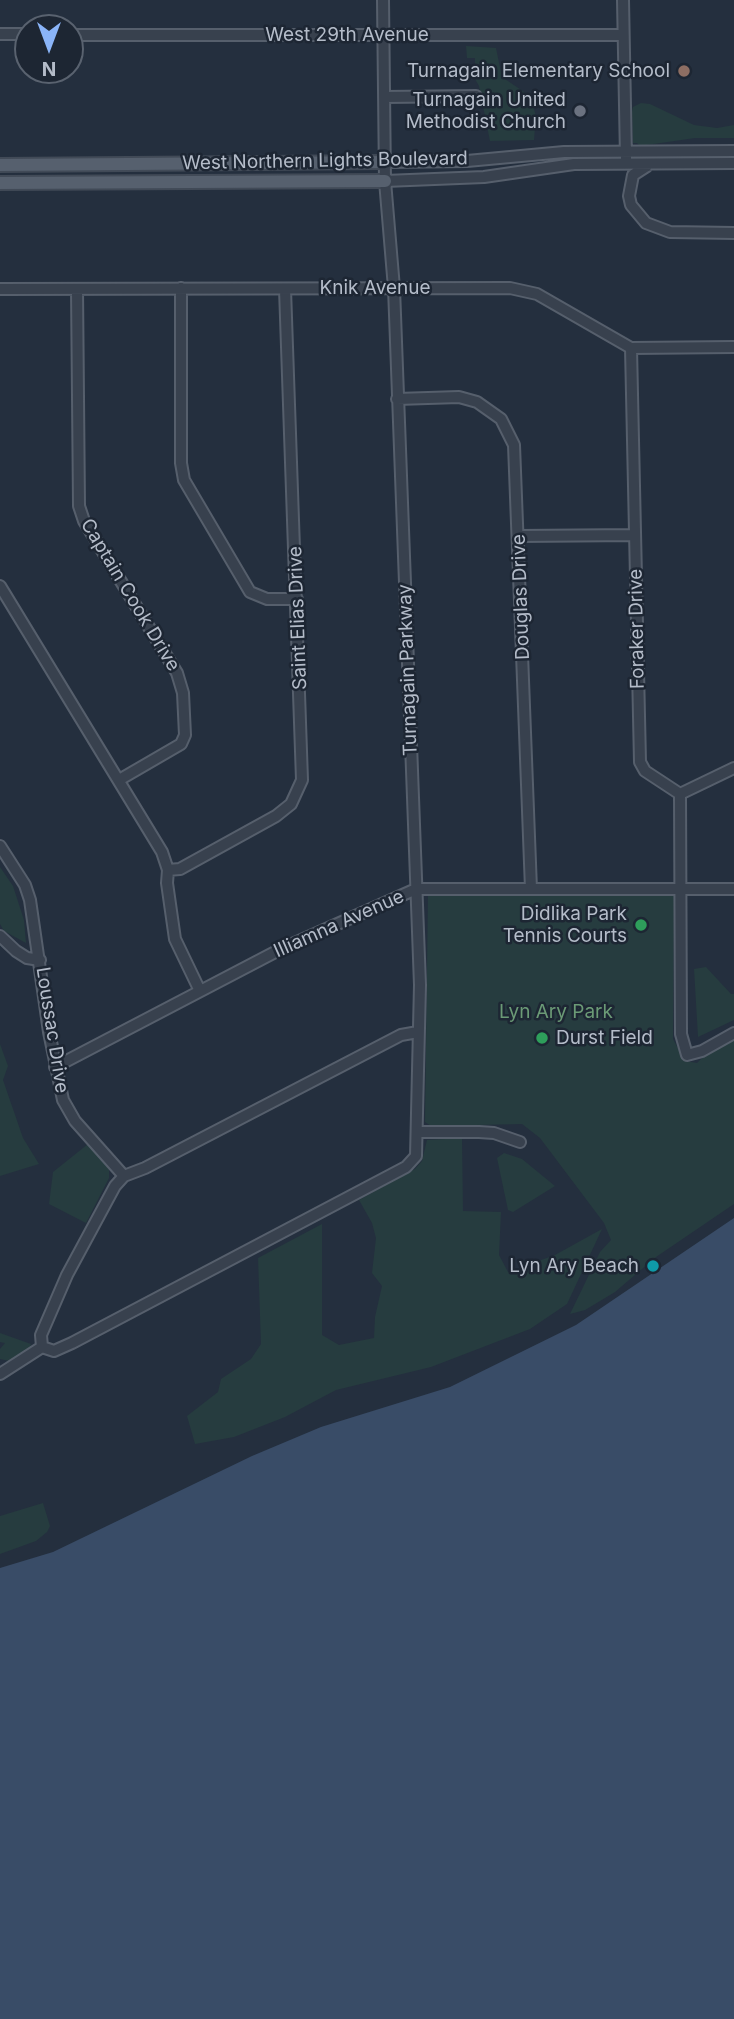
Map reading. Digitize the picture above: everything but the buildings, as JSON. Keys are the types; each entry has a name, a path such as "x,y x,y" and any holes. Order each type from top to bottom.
{"main road":[{"name":"West Northern Lights Boulevard","path":"0,165 385,162"},
{"name":"West Northern Lights Boulevard","path":"0,183 385,181"}],"street":[{"name":"Turnagain Parkway","path":"42,1348 54,1351 72,1343 407,1167 415,1159 418,1132 420,985 394,288 385,181 383,0"},
{"path":"623,0 626,164"},
{"name":"West 29th Avenue","path":"84,34 623,35"},
{"path":"384,97 477,96"},
{"name":"West Northern Lights Boulevard","path":"385,162 456,161 564,152 734,151"},
{"name":"West Northern Lights Boulevard","path":"385,181 459,179 574,164 734,163"},
{"path":"652,164 641,168 634,175 630,186 631,205 646,223 670,233 734,233"},
{"path":"181,288 181,463 184,480 250,592 267,599 297,599"},
{"name":"Knik Avenue","path":"0,289 510,288 528,290 631,348 734,347"},
{"name":"Captain Cook Drive","path":"77,289 79,506 85,521 177,673 183,693 186,729 181,744 119,779"},
{"name":"Saint Elias Drive","path":"168,870 180,869 276,816 291,804 296,796 303,771 285,289"},
{"name":"Foraker Drive","path":"631,348 640,762 645,771 680,794"},
{"name":"Douglas Drive","path":"397,400 467,398 486,406 501,419 514,445 531,889"},
{"path":"519,536 635,535"},
{"path":"0,586 162,852 168,870 167,883 175,939 200,991"},
{"path":"734,768 680,794 681,1034 687,1055 702,1051 734,1033"},
{"name":"Loussac Drive","path":"0,846 25,886 30,900 60,1092 69,1112 124,1176"},
{"name":"Illiamna Avenue","path":"55,1067 313,934 416,889 734,889"},
{"path":"0,936 27,958 40,960"},
{"path":"0,1374 42,1348 41,1335 67,1275 115,1186 124,1176 145,1168 401,1035 418,1032"},
{"path":"418,1132 494,1133 520,1142"}],"green space":[{"path":"466,46 496,48 502,77 530,96 536,116 534,140 490,141 479,86 475,79 475,58 467,58"},
{"path":"641,103 650,104 694,125 717,128 734,125 734,138 695,138 640,146 633,143 632,112 633,107"},
{"path":"0,867 13,886 24,920 26,943 4,931 0,924"},
{"name":"Lyn Ary Park","path":"428,894 674,896 673,1039 685,1061 697,1063 704,1056 734,1040 734,1204 656,1257 615,1292 585,1310 570,1314 600,1252 611,1240 604,1223 540,1138 522,1124 431,1126 425,1122"},
{"path":"706,967 734,994 734,1020 698,1037 694,969"},
{"path":"0,1044 8,1066 3,1080 23,1138 39,1164 0,1176"},
{"path":"462,1138 463,1211 501,1212 499,1255 508,1272 555,1255 602,1229 567,1304 530,1329 431,1367 336,1390 285,1417 234,1437 195,1444 187,1416 218,1392 221,1379 251,1359 261,1344 258,1258 322,1224 322,1335 339,1345 374,1338 375,1317 382,1286 372,1273 376,1238 372,1223 359,1200 415,1169 422,1161 427,1140"},
{"path":"88,1144 109,1166 109,1178 86,1223 49,1204 53,1172"},
{"path":"504,1153 522,1159 555,1186 513,1212 508,1210 497,1158"},
{"path":"0,1333 31,1344 29,1349 14,1362 0,1359 0,1349 5,1343 0,1342"},
{"path":"43,1503 50,1526 47,1532 36,1541 0,1554 0,1516"}],"water":[{"path":"734,1218 734,2019 0,2019 0,1568 53,1552 252,1456 321,1427 450,1387 576,1325"}],"place":[{"name":"Turnagain Elementary School","path":"684,71"},
{"name":"Turnagain United Methodist Church","path":"580,111"},
{"name":"Didlika Park Tennis Courts","path":"641,925"},
{"name":"Durst Field","path":"542,1038"},
{"name":"Lyn Ary Beach","path":"653,1266"}]}
